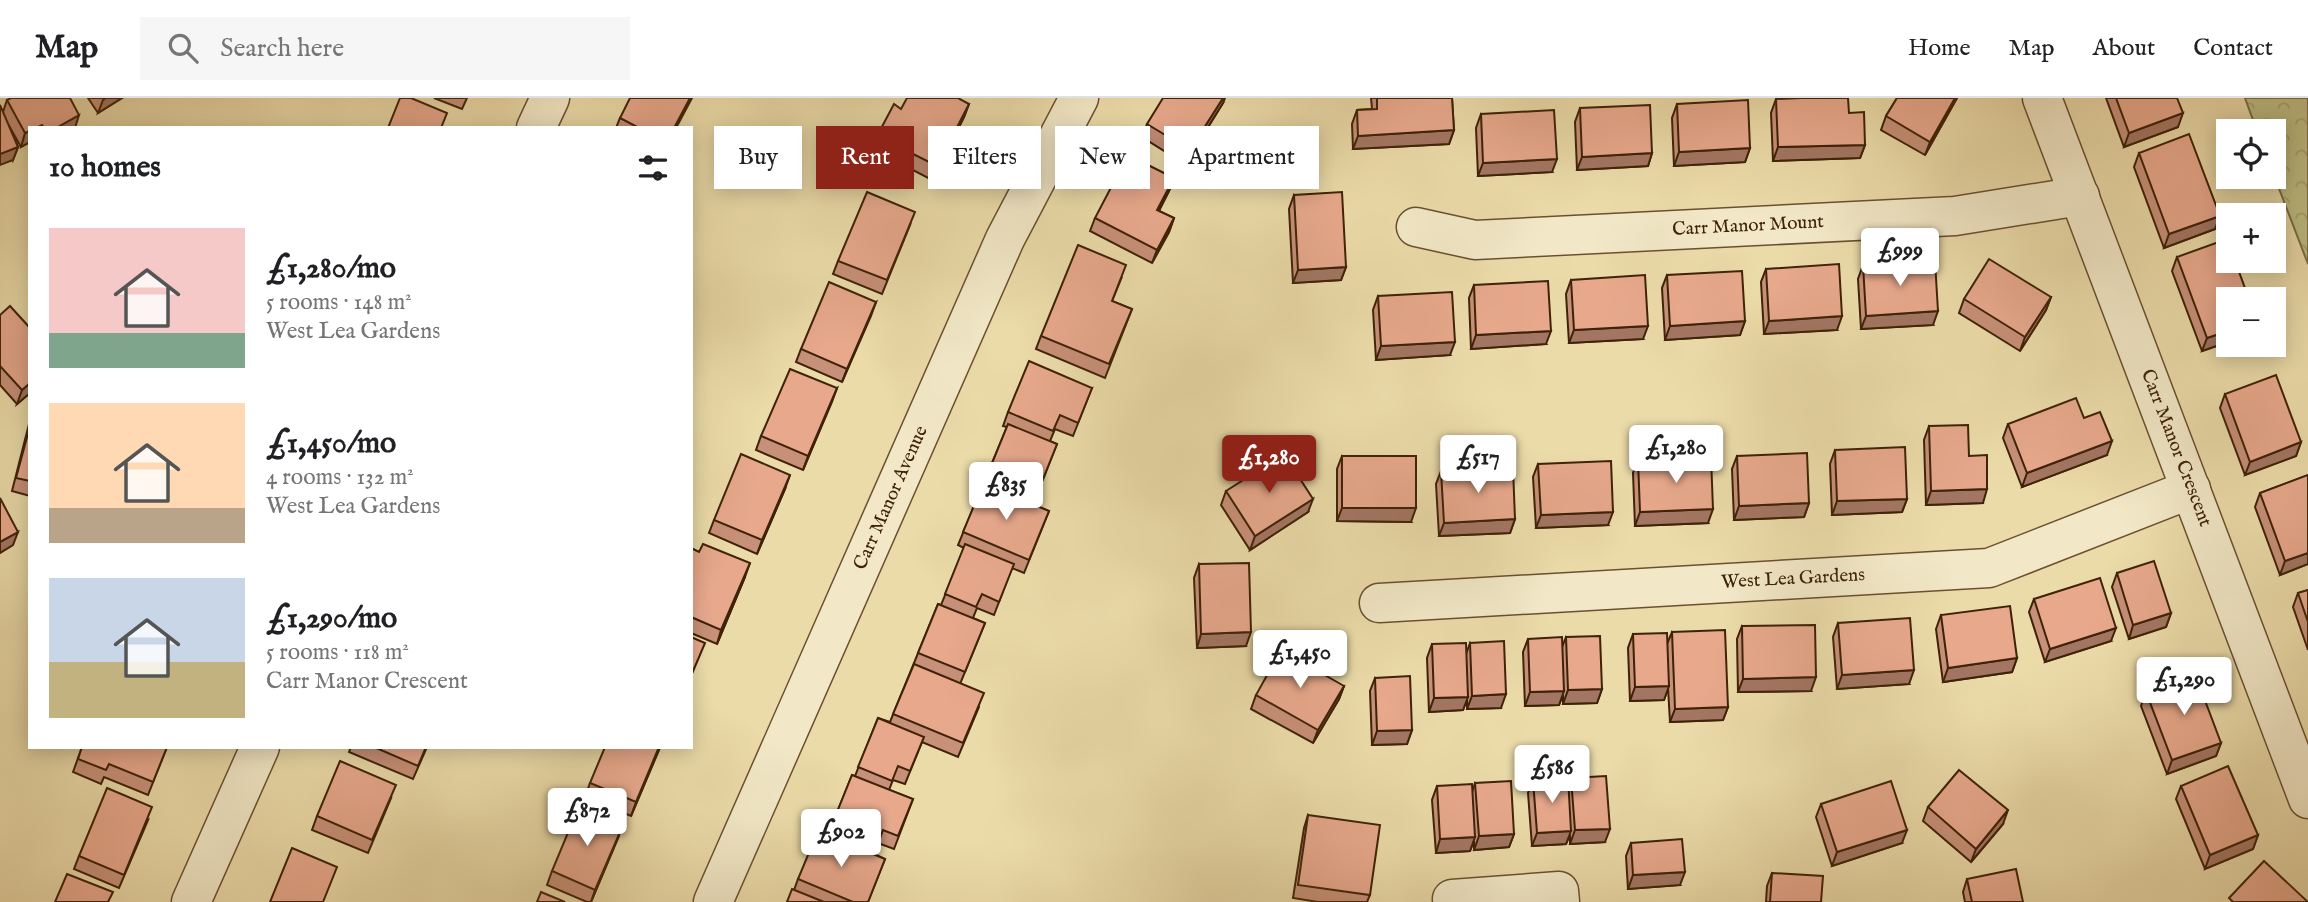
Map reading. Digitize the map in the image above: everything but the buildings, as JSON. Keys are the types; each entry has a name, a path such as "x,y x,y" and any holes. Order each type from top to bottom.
{"street":[{"path":"537,126 550,98"},
{"name":"Carr Manor Avenue","path":"713,902 1004,239 1079,98"},
{"name":"Carr Manor Crescent","path":"2042,98 2308,799"},
{"name":"Carr Manor Mount","path":"1416,227 1475,240 1955,216 2080,196"},
{"name":"West Lea Gardens","path":"1379,603 1989,568 2191,489"},
{"path":"191,902 259,749"},
{"path":"1452,899 1560,897"}],"green space":[{"path":"2245,98 2308,98 2308,264 2279,189 2286,189 2286,119 2253,119"}]}
